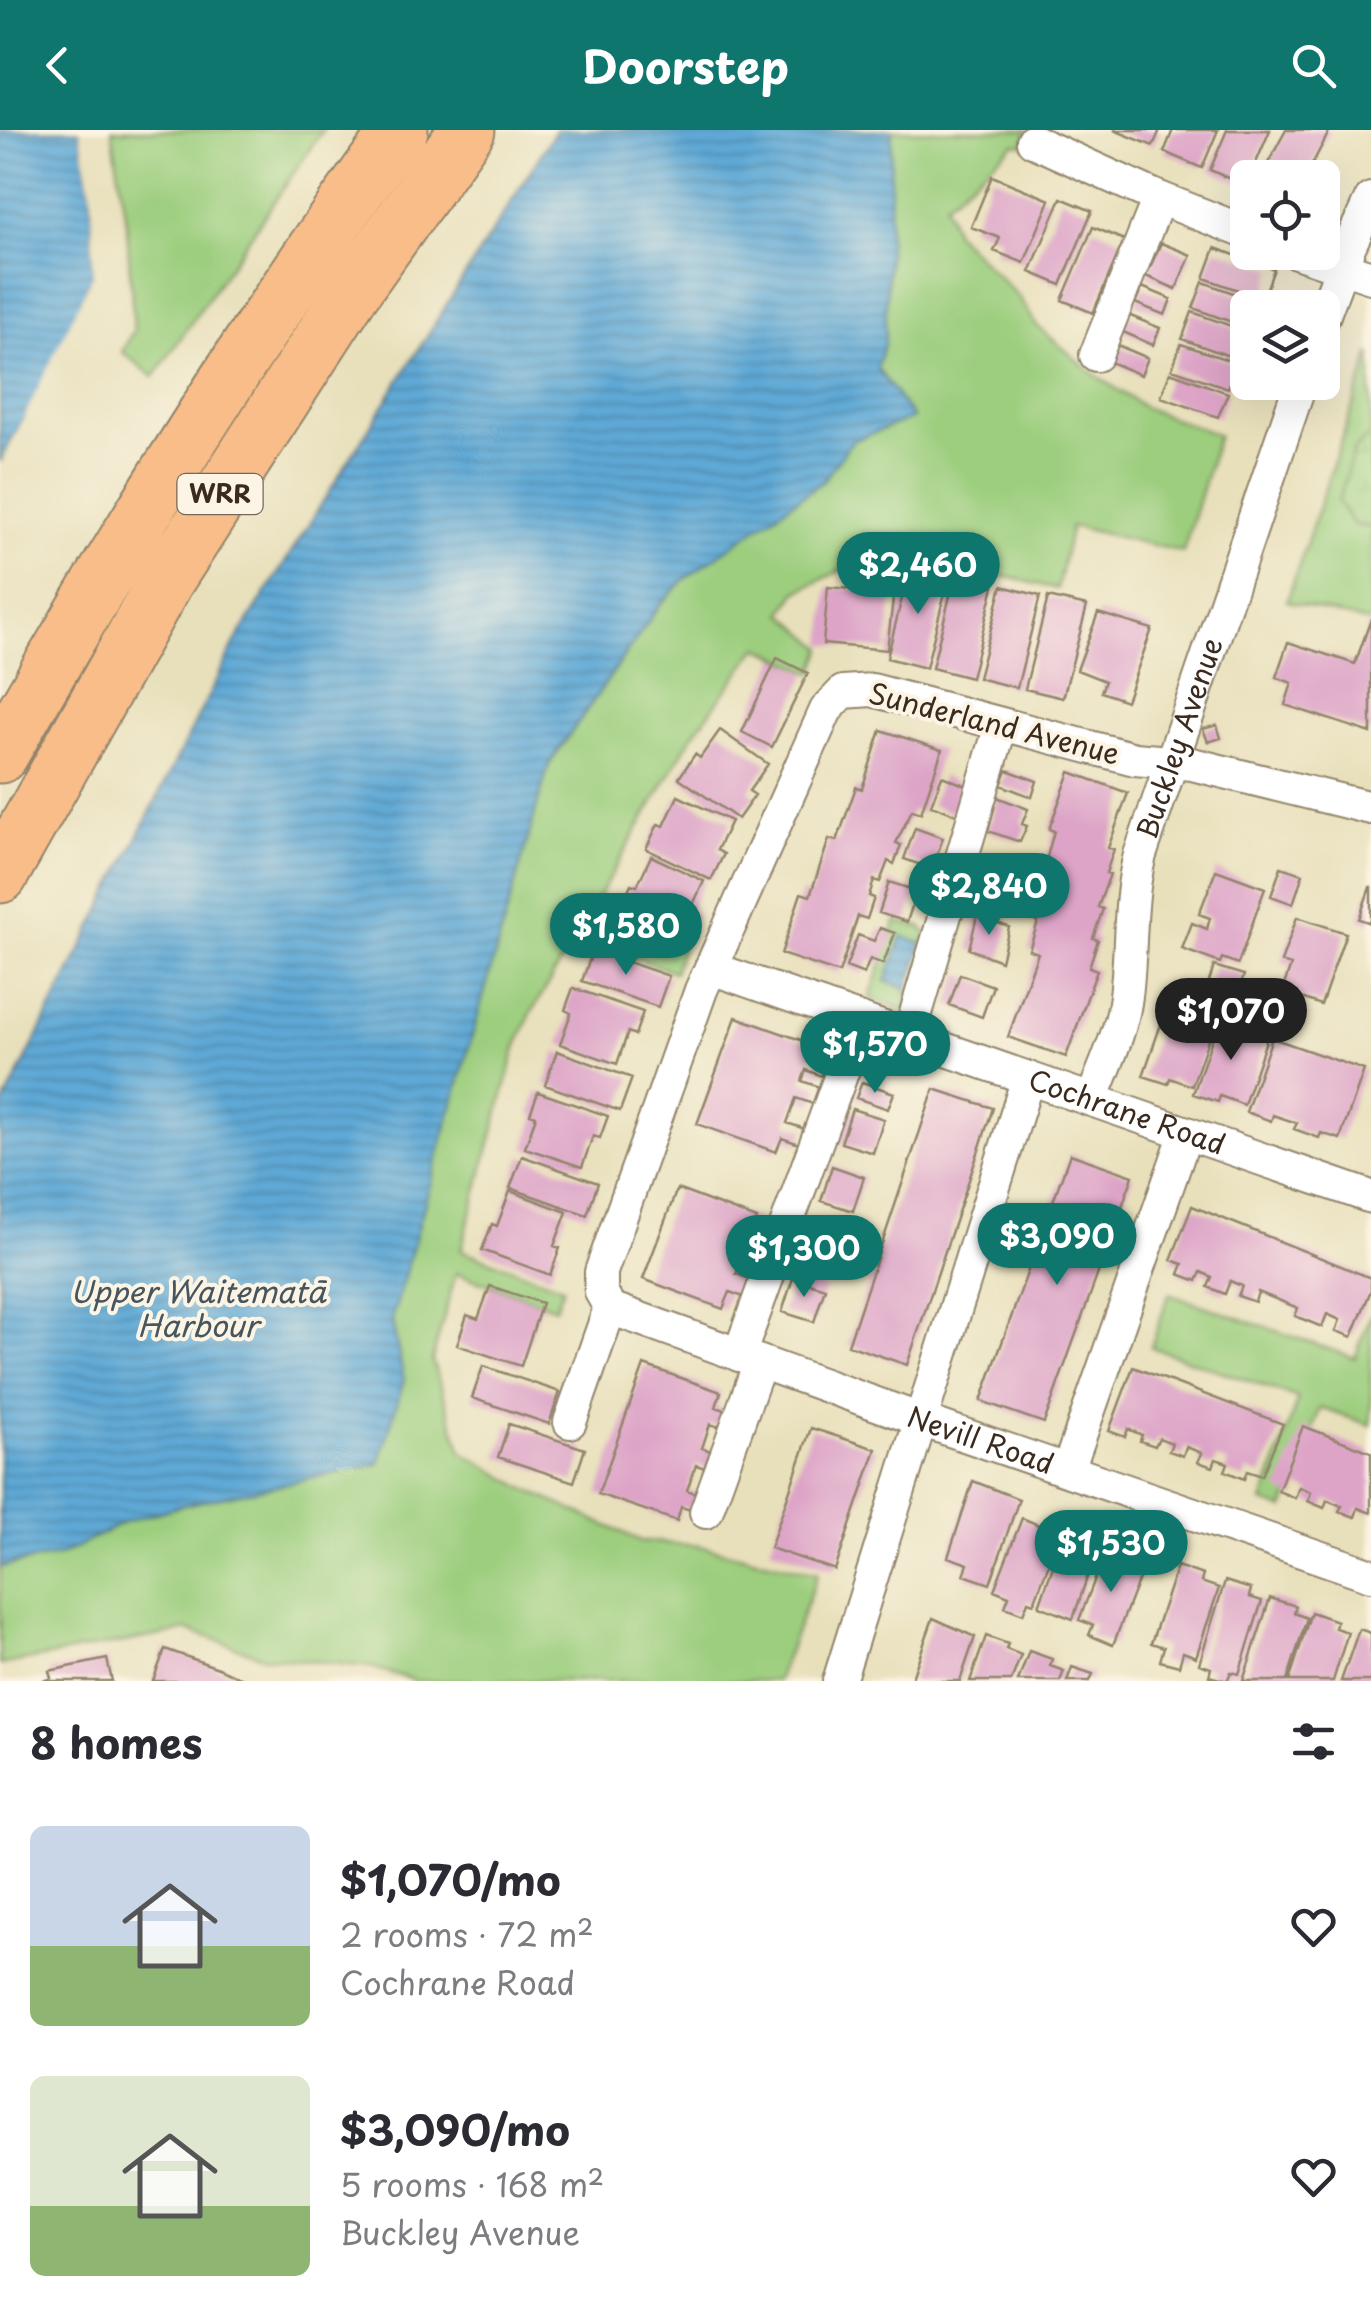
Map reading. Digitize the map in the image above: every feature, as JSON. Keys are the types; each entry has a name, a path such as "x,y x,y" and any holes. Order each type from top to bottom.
{"highway":[{"name":"WRR","path":"0,754 116,553 192,432 294,277 400,130"},
{"name":"WRR","path":"0,875 166,580 349,296 467,130"}],"street":[{"path":"1033,141 1230,226"},
{"path":"1096,355 1159,198"},
{"path":"1340,295 1356,272 1371,199"},
{"name":"Buckley Avenue","path":"1092,1100 1121,1022 1126,997 1134,875 1295,400"},
{"name":"Sunderland Avenue","path":"711,968 826,710 852,689 872,690 1135,760 1192,764 1371,808"},
{"path":"910,1037 1002,725"},
{"path":"570,1422 606,1300 601,1272 648,1132 711,968"},
{"name":"Cochrane Road","path":"711,968 1371,1197"},
{"path":"706,1512 749,1358 861,1020"},
{"path":"839,1681 1028,1078"},
{"path":"1068,1470 1186,1133"},
{"name":"Nevill Road","path":"606,1300 749,1358 920,1420 1371,1575"}],"green space":[{"path":"112,130 323,130 154,377 122,352 134,330 127,228"},
{"path":"892,130 1027,130 1023,145 1014,144 945,204 955,233 1019,297 1037,326 1091,372 1145,408 1218,435 1183,552 1071,526 1057,589 887,548 796,592 783,613 823,648 813,673 758,647 690,739 590,911 683,944 674,972 576,937 531,1013 516,1048 461,1250 563,1287 555,1308 456,1273 432,1360 462,1452 527,1490 641,1541 699,1546 818,1573 777,1681 416,1681 371,1667 265,1657 188,1630 0,1665 0,1567 61,1555 125,1522 183,1505 379,1463 372,1221 544,772 659,606 685,579"},
{"path":"1371,353 1371,623 1287,601"},
{"path":"1371,434 1371,527 1354,525 1338,502 1354,450"},
{"path":"896,922 921,927 929,935 886,981 907,988 909,1011 870,998"},
{"path":"1169,1294 1355,1358 1371,1314 1371,1425 1320,1408 1284,1509 1263,1502 1298,1398 1151,1347"}],"water":[{"path":"0,130 80,130 92,199 93,274 48,373 0,462"},
{"name":"Upper Waitematā Harbour","path":"556,130 892,130 885,342 877,368 913,418 852,441 823,481 685,579 659,606 549,764 392,1320 404,1380 379,1464 183,1505 125,1522 61,1555 0,1567 0,1111 237,639"},
{"path":"902,936 923,944 908,989 886,981"}],"pier":[{"path":"80,130 85,130 97,198 98,275 52,375 0,467 93,274 92,199"}],"building":[{"path":"1114,130 1160,130 1153,146"},
{"path":"1173,130 1218,130 1202,168 1164,152"},
{"path":"1227,130 1270,130 1257,160 1230,160 1230,179 1210,170"},
{"path":"1286,130 1330,130 1314,160 1270,160"},
{"path":"992,176 1050,200 1024,263 994,251 1000,238 971,227"},
{"path":"1061,198 1092,211 1061,285 1030,272"},
{"path":"1093,227 1124,240 1093,313 1062,300"},
{"path":"1161,243 1191,255 1176,289 1146,276"},
{"path":"1215,248 1230,253 1230,270 1274,270 1266,290 1238,290 1204,278"},
{"path":"1203,282 1230,292 1230,321 1193,308"},
{"path":"1142,287 1171,299 1165,315 1135,303"},
{"path":"1192,312 1230,326 1230,356 1182,339"},
{"path":"1128,315 1160,328 1153,345 1121,331"},
{"path":"1181,344 1230,361 1230,382 1228,388 1172,369"},
{"path":"1117,345 1148,358 1141,375 1110,362"},
{"path":"1170,372 1228,393 1218,417 1161,397"},
{"path":"910,566 949,576 926,668 887,658"},
{"path":"955,576 994,586 971,678 932,668"},
{"path":"865,579 895,582 887,650 823,644 828,587 863,590"},
{"path":"1002,586 1040,596 1017,688 978,678"},
{"path":"1048,597 1087,606 1063,698 1025,689"},
{"path":"1098,613 1152,629 1126,701 1101,692 1105,681 1077,670"},
{"path":"1371,619 1371,733 1285,705 1292,683 1276,677 1288,642 1355,664"},
{"path":"777,658 808,673 772,747 742,732"},
{"path":"1217,725 1221,738 1208,742 1203,729"},
{"path":"720,730 768,764 749,791 755,795 738,819 679,778 695,754 700,758"},
{"path":"881,730 942,750 921,813 912,810 896,843 901,845 894,864 888,861 880,882 874,880 869,896 874,898 867,919 858,916 839,973 781,954 801,893 810,896 829,839 837,841 856,787 862,789"},
{"path":"1007,770 1037,781 1032,797 1001,785"},
{"path":"1070,772 1128,793 1108,848 1114,849 1098,907 1103,909 1089,967 1097,970 1066,1057 1008,1037 1038,953 1029,950 1038,922 1033,920 1043,892 1038,890 1054,831 1049,829"},
{"path":"942,776 969,787 957,815 931,805"},
{"path":"678,796 731,821 717,850 724,854 711,880 646,849 658,824 664,826"},
{"path":"997,797 1028,809 1022,824 1027,826 1020,842 988,831"},
{"path":"915,828 943,838 932,869 904,859"},
{"path":"651,856 704,881 690,911 697,914 684,941 619,910 631,884 637,886"},
{"path":"986,857 1018,868 1010,902 978,890"},
{"path":"1281,867 1303,874 1293,904 1271,896"},
{"path":"1216,870 1265,888 1238,964 1222,958 1220,963 1182,949 1192,923 1207,929 1210,918 1199,914"},
{"path":"889,882 917,891 907,922 879,913"},
{"path":"1371,887 1371,923 1359,919"},
{"path":"977,916 1009,927 1001,961 969,949"},
{"path":"1297,917 1346,933 1321,1005 1282,991 1291,965 1281,962"},
{"path":"880,928 895,933 883,964 870,959 864,974 846,967 858,935 874,941"},
{"path":"593,950 669,976 658,1007 582,981"},
{"path":"1214,966 1244,975 1237,997 1207,988"},
{"path":"960,974 993,986 982,1017 949,1005"},
{"path":"573,988 643,1012 635,1035 628,1032 617,1064 560,1044 571,1013 565,1010"},
{"path":"1169,1001 1216,1017 1192,1086 1170,1078 1168,1084 1143,1076"},
{"path":"736,1017 815,1045 810,1062 825,1067 821,1076 806,1070 802,1081 819,1087 813,1104 796,1098 787,1123 805,1129 799,1144 782,1138 776,1152 697,1124"},
{"path":"1219,1019 1268,1035 1244,1105 1220,1096 1218,1102 1193,1094"},
{"path":"1272,1038 1364,1070 1340,1139 1321,1133 1319,1138 1294,1129 1297,1123 1273,1115 1271,1121 1246,1112"},
{"path":"557,1051 632,1078 620,1111 545,1085"},
{"path":"862,1082 894,1093 888,1109 856,1098"},
{"path":"934,1089 993,1108 907,1365 848,1345"},
{"path":"538,1092 608,1116 600,1138 593,1136 582,1167 525,1148 536,1116 530,1114"},
{"path":"852,1109 884,1119 873,1153 841,1143"},
{"path":"1070,1154 1133,1176 1044,1423 981,1401"},
{"path":"522,1156 598,1183 587,1215 510,1188"},
{"path":"832,1166 864,1177 853,1211 821,1201"},
{"path":"677,1189 757,1219 751,1234 766,1239 760,1256 746,1250 736,1274 753,1280 746,1298 730,1292 723,1309 643,1279"},
{"path":"510,1191 567,1212 554,1246 560,1248 550,1275 482,1250 492,1224 497,1226"},
{"path":"1192,1206 1371,1278 1371,1290 1352,1337 1336,1331 1340,1320 1327,1314 1322,1327 1295,1316 1298,1308 1258,1292 1255,1302 1238,1296 1242,1286 1230,1281 1225,1294 1208,1287 1212,1277 1201,1272 1197,1281 1179,1274 1183,1264 1171,1260"},
{"path":"813,1222 845,1232 835,1266 802,1256"},
{"path":"793,1278 825,1288 814,1322 782,1312"},
{"path":"490,1286 542,1303 521,1366 457,1345 467,1315 478,1319"},
{"path":"644,1365 721,1392 716,1407 734,1413 728,1430 710,1424 702,1448 720,1454 714,1471 696,1465 687,1490 706,1497 701,1513 681,1507 677,1521 598,1494"},
{"path":"483,1366 560,1392 549,1424 472,1398"},
{"path":"1133,1367 1283,1424 1262,1476 1247,1471 1244,1479 1225,1471 1228,1463 1216,1459 1213,1467 1198,1462 1202,1453 1186,1447 1183,1456 1169,1451 1172,1443 1159,1438 1155,1446 1140,1441 1142,1435 1128,1429 1125,1437 1109,1431"},
{"path":"509,1424 585,1449 574,1482 498,1457"},
{"path":"1303,1426 1371,1452 1371,1513 1358,1508 1355,1517 1339,1511 1342,1506 1327,1500 1324,1508 1308,1501 1311,1492 1299,1487 1295,1498 1278,1491"},
{"path":"811,1428 876,1449 835,1570 770,1548"},
{"path":"973,1481 1019,1499 990,1584 964,1575 968,1564 948,1557"},
{"path":"1022,1518 1060,1534 1034,1603 1028,1601 1023,1614 1005,1607 1009,1596 994,1590"},
{"path":"1065,1532 1086,1539 1084,1546 1096,1551 1073,1619 1039,1606"},
{"path":"1107,1548 1145,1563 1113,1645 1089,1635 1093,1625 1079,1620"},
{"path":"1177,1566 1203,1575 1201,1582 1219,1588 1196,1657 1183,1652 1179,1666 1160,1661 1164,1647 1151,1643"},
{"path":"1225,1581 1251,1589 1249,1597 1262,1601 1239,1674 1231,1672 1227,1681 1209,1676 1211,1668 1199,1664"},
{"path":"1270,1598 1296,1606 1294,1613 1307,1618 1287,1681 1243,1681"},
{"path":"1311,1612 1337,1621 1335,1628 1348,1632 1333,1681 1289,1681"},
{"path":"933,1618 975,1637 960,1681 911,1681"},
{"path":"1359,1629 1371,1633 1371,1681 1341,1681"},
{"path":"986,1636 1008,1644 1006,1649 1021,1655 1011,1681 970,1681"},
{"path":"165,1649 221,1669 247,1681 153,1681"},
{"path":"1029,1651 1052,1659 1050,1666 1064,1671 1060,1681 1018,1681"},
{"path":"107,1659 112,1681 43,1681 51,1678 49,1671"},
{"path":"1072,1667 1093,1674 1090,1681 1067,1681"}]}
